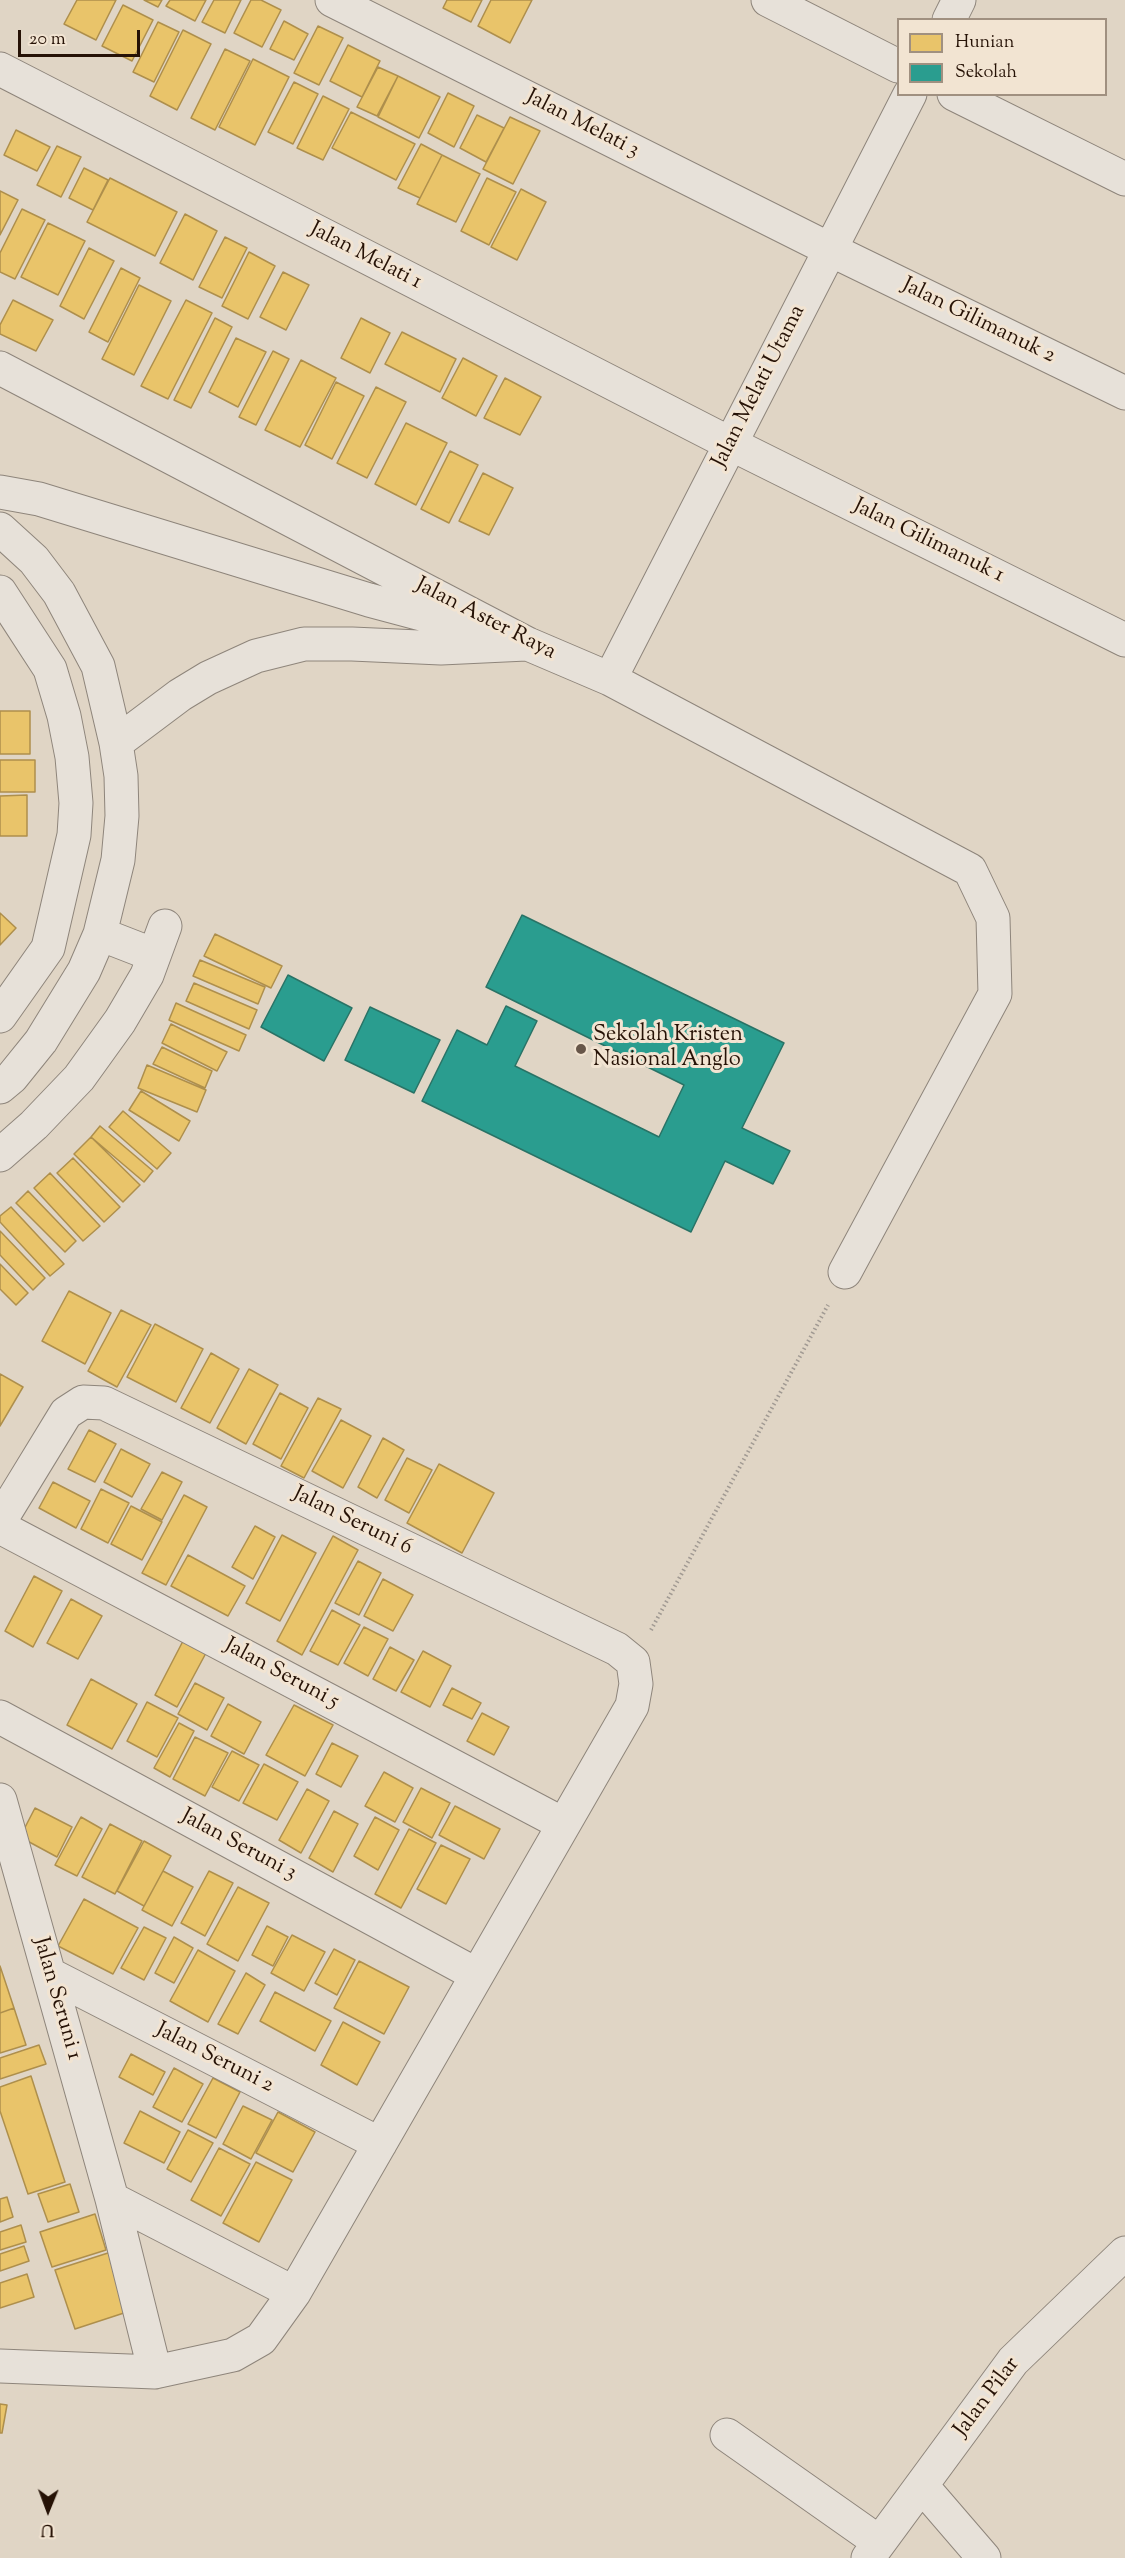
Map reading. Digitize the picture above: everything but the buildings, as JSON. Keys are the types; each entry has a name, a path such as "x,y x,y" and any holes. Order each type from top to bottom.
{"street":[{"name":"Jalan Melati 3","path":"332,0 831,250"},
{"path":"768,0 897,65"},
{"path":"950,18 959,0"},
{"name":"Jalan Melati 1","path":"0,69 730,444"},
{"name":"Jalan Melati Utama","path":"610,679 909,96"},
{"path":"958,96 1125,179"},
{"name":"Jalan Gilimanuk 2","path":"831,250 1125,393"},
{"name":"Jalan Aster Raya","path":"0,368 528,644 610,679 970,870 993,918 994,994 845,1272"},
{"name":"Jalan Gilimanuk 1","path":"730,444 1125,640"},
{"path":"0,492 39,499 369,600 528,644"},
{"path":"0,529 34,560 59,593 98,666 116,742 121,776 122,816 118,860 100,934 84,971 41,1041 12,1077 0,1087"},
{"path":"0,592 50,669 70,746 76,803 74,835 48,948 0,1016"},
{"path":"116,742 180,695 208,678 256,656 304,644 441,648 528,644"},
{"path":"0,1155 34,1125 79,1078 120,1021 147,975 159,941 100,934"},
{"name":"Jalan Seruni 6","path":"0,1521 66,1413 83,1402 104,1403 617,1649 633,1662"},
{"name":"Jalan Seruni 5","path":"0,1527 563,1824"},
{"path":"0,2366 155,2372 233,2355 261,2339 294,2293 632,1706 636,1684 633,1662"},
{"name":"Jalan Seruni 3","path":"0,1717 477,1975"},
{"name":"Jalan Seruni 1","path":"0,1800 112,2199 155,2372"},
{"name":"Jalan Seruni 2","path":"49,1974 380,2144"},
{"path":"112,2199 294,2293"},
{"name":"Jalan Pilar","path":"874,2550 1013,2361 1125,2253"},
{"path":"727,2435 874,2550"},
{"path":"922,2486 984,2558"}],"path":[{"path":"633,1662 845,1272"}],"place":[{"name":"Sekolah Kristen Nasional Anglo","path":"581,1049"}]}
